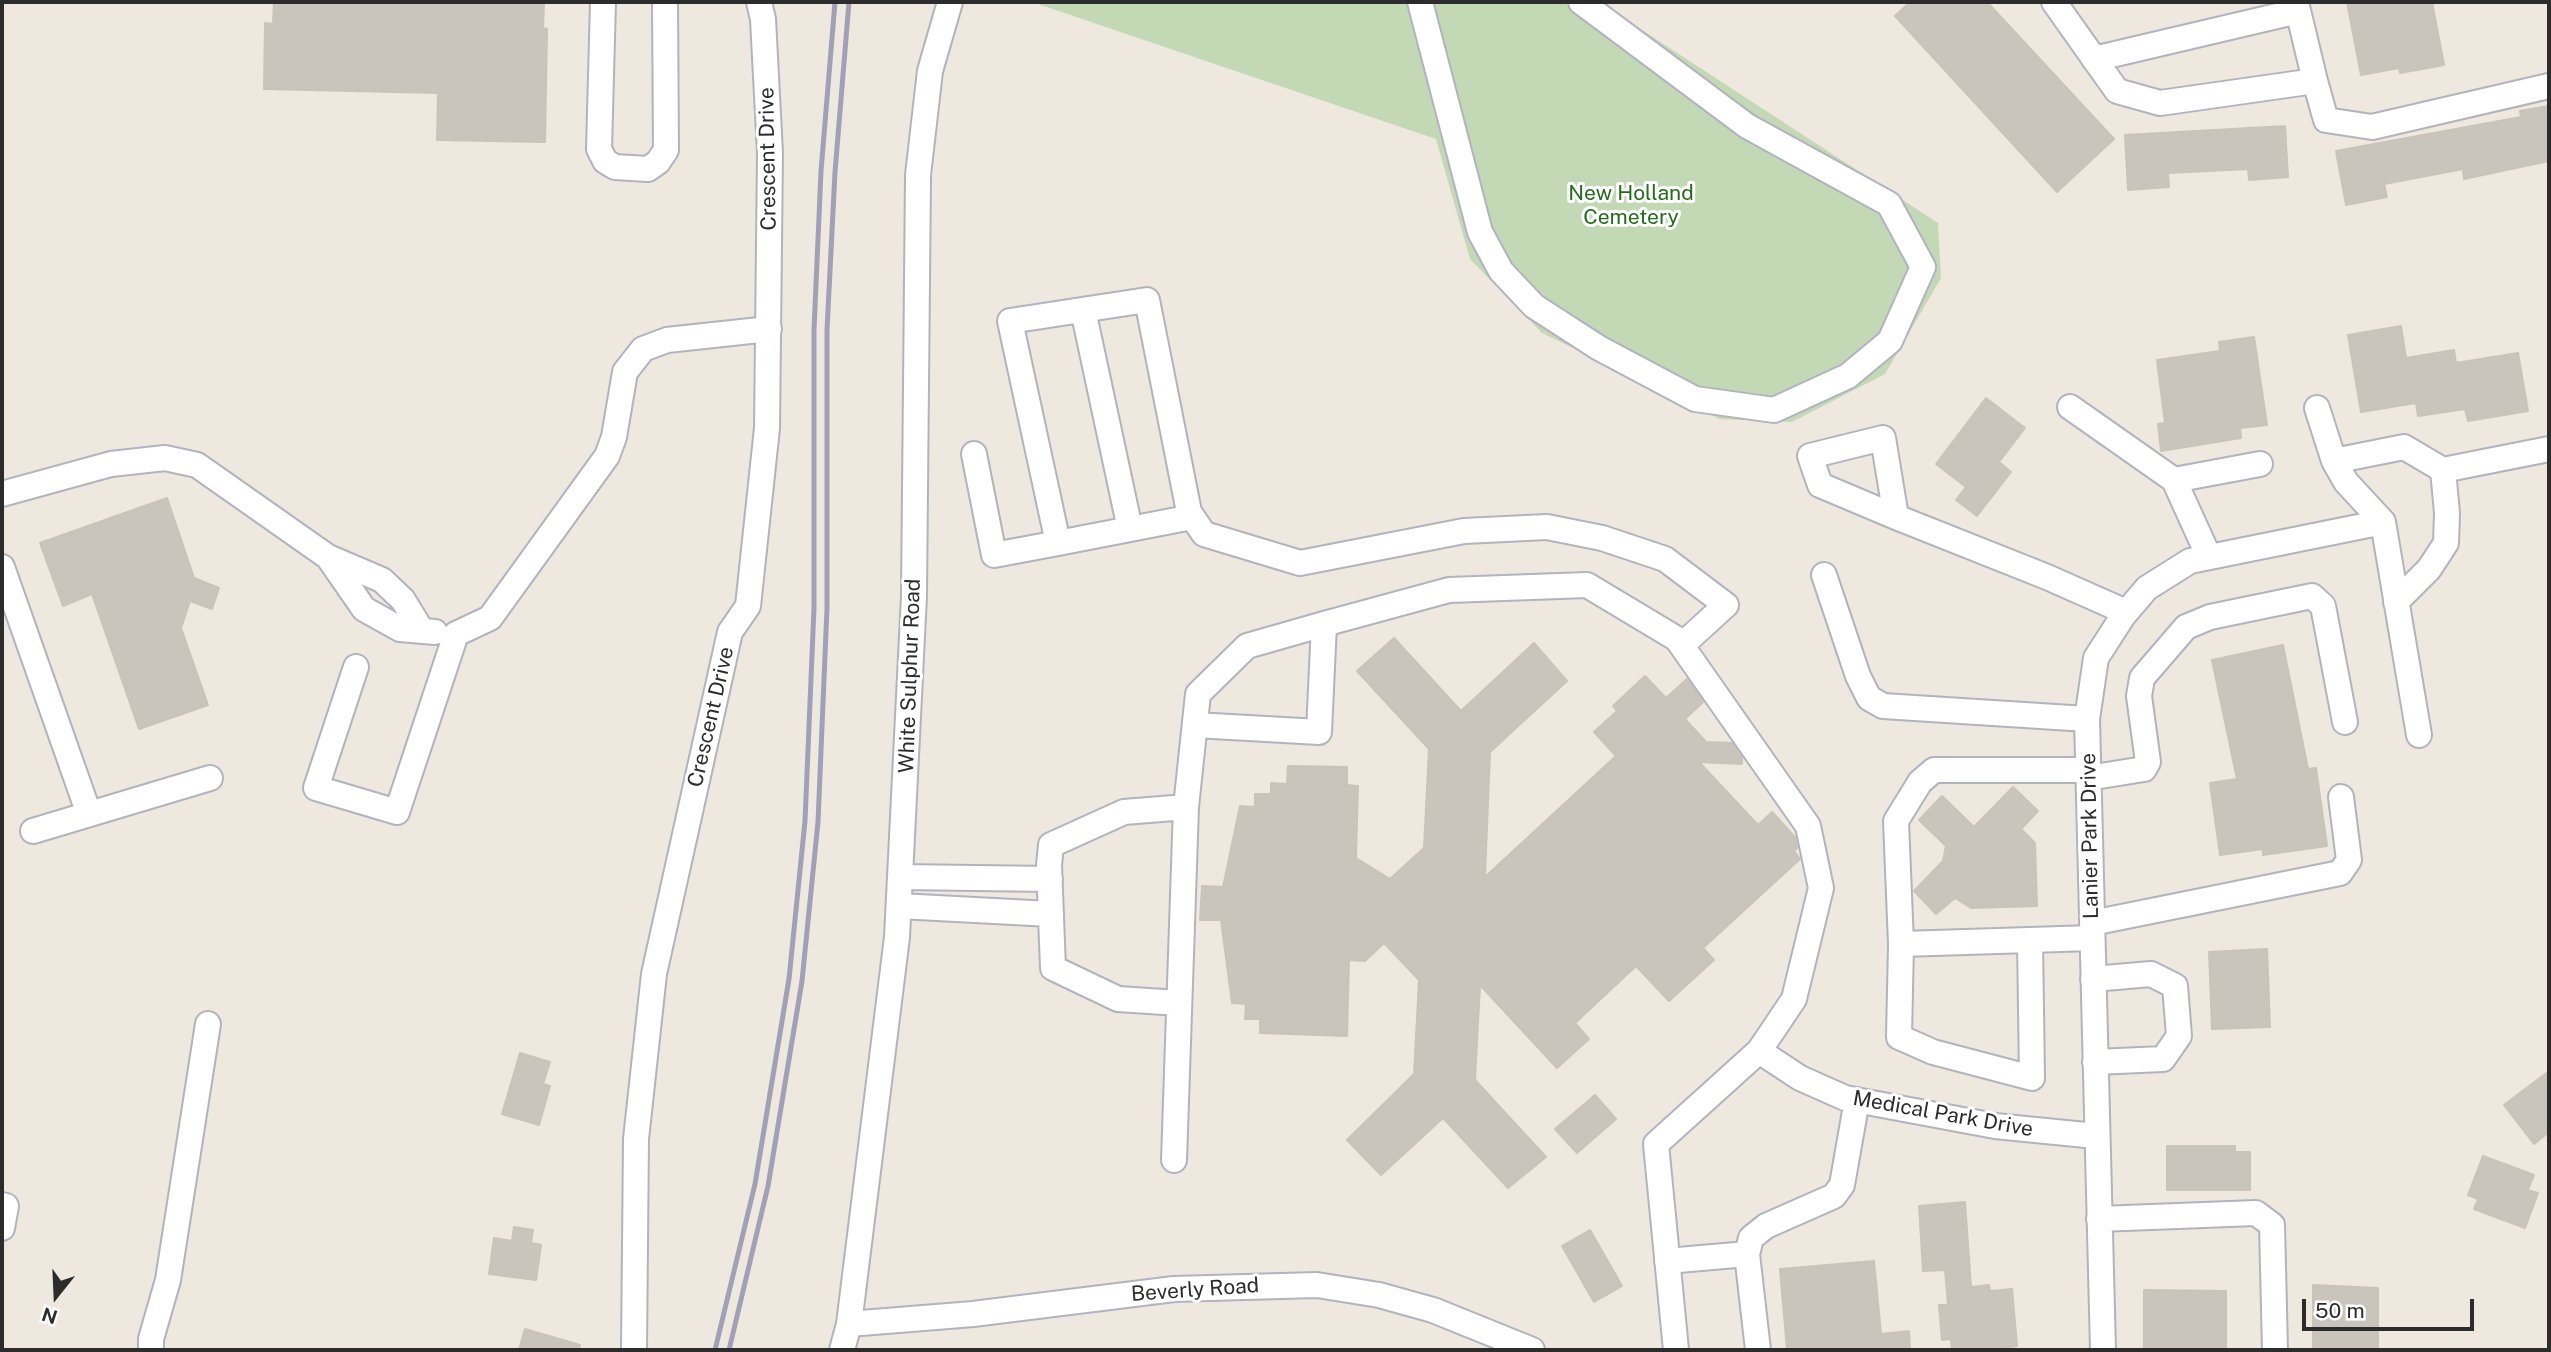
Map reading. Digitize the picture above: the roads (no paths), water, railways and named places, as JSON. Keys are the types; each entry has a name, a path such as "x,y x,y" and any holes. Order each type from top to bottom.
{"street":[{"path":"603,2 599,149 605,161 615,167 648,169 659,162 666,150 665,2"},
{"name":"Crescent Drive","path":"635,1350 636,1139 654,974 730,632 748,606 767,428 770,153 763,19 758,2"},
{"name":"White Sulphur Road","path":"842,1350 849,1324 899,906 914,596 918,175 930,71 950,2"},
{"path":"1420,2 1480,232 1501,271 1534,306 1599,348 1695,399 1774,410 1848,376 1890,341 1923,267 1889,204 1747,126 1581,2"},
{"path":"2054,2 2117,91 2160,103 2315,81"},
{"path":"2094,59 2297,6 2326,120 2372,127 2549,86"},
{"path":"1058,543 1010,321 1147,300 1192,517 1204,534 1300,563 1464,531 1548,527 1602,538 1665,559 1726,605 1682,645"},
{"path":"1083,310 1130,529"},
{"path":"328,557 364,609 400,629 456,634 490,618 607,456 614,437 625,372 643,349 667,340 769,329"},
{"path":"2070,407 2174,480 2209,557"},
{"path":"2317,408 2334,461 2346,482 2383,522 2419,735"},
{"path":"2334,461 2404,447 2443,470 2549,449"},
{"path":"974,454 995,555 1192,517"},
{"path":"2,494 111,464 164,458 197,465 328,557 382,580 403,600 422,631"},
{"path":"2174,480 2260,464"},
{"path":"2396,602 2429,569 2446,543 2448,513 2443,470"},
{"path":"1896,517 2047,577 2126,612"},
{"name":"Lanier Park Drive","path":"2103,1350 2087,719 2096,658 2126,612 2147,588 2190,561 2383,522"},
{"path":"2,567 89,814"},
{"path":"1824,575 1858,676 1869,698 1883,706 2087,719"},
{"path":"1174,1160 1186,807 1198,694 1247,646 1324,624 1449,590 1587,585 1678,639 1808,827 1821,888 1794,999 1759,1051 1656,1144 1676,1350"},
{"path":"2030,940 2032,1078 1933,1052 1899,1037 1901,944 1896,821 1920,782 1934,770 2088,774 2144,769 2148,762 2139,696 2142,678 2186,627 2210,617 2312,596 2323,606 2345,722"},
{"path":"1195,725 1319,732 1324,624"},
{"path":"356,667 316,788 397,812 456,634"},
{"path":"33,831 210,778"},
{"path":"1901,944 2030,940 2092,930 2340,873 2349,860 2341,797"},
{"path":"1179,1003 1118,999 1053,968 1049,879 1051,845 1124,812 1186,807"},
{"path":"901,877 1049,879"},
{"path":"899,906 1051,914"},
{"path":"2093,979 2151,974 2175,986 2179,1036 2163,1059 2095,1062"},
{"path":"151,1350 151,1339 167,1280 208,1024"},
{"name":"Medical Park Drive","path":"1759,1051 1800,1078 1857,1100 1995,1126 2096,1136"},
{"path":"1758,1350 1747,1254 1751,1238 1766,1226 1834,1196 1842,1185 1857,1100"},
{"path":"2,1205 6,1206 2,1228"},
{"path":"2099,1219 2256,1213 2272,1226 2275,1350"},
{"path":"1667,1261 1747,1254"},
{"name":"Beverly Road","path":"849,1324 973,1314 1174,1289 1317,1285 1379,1296 1433,1310 1532,1350"}],"railway":[{"path":"715,1350 755,1184 789,979 805,821 814,608 814,330 821,171 835,2"},
{"path":"729,1350 768,1186 802,981 818,822 827,608 827,330 835,172 849,2"}],"park label":[{"name":"New Holland Cemetery","path":"1631,206"}]}
